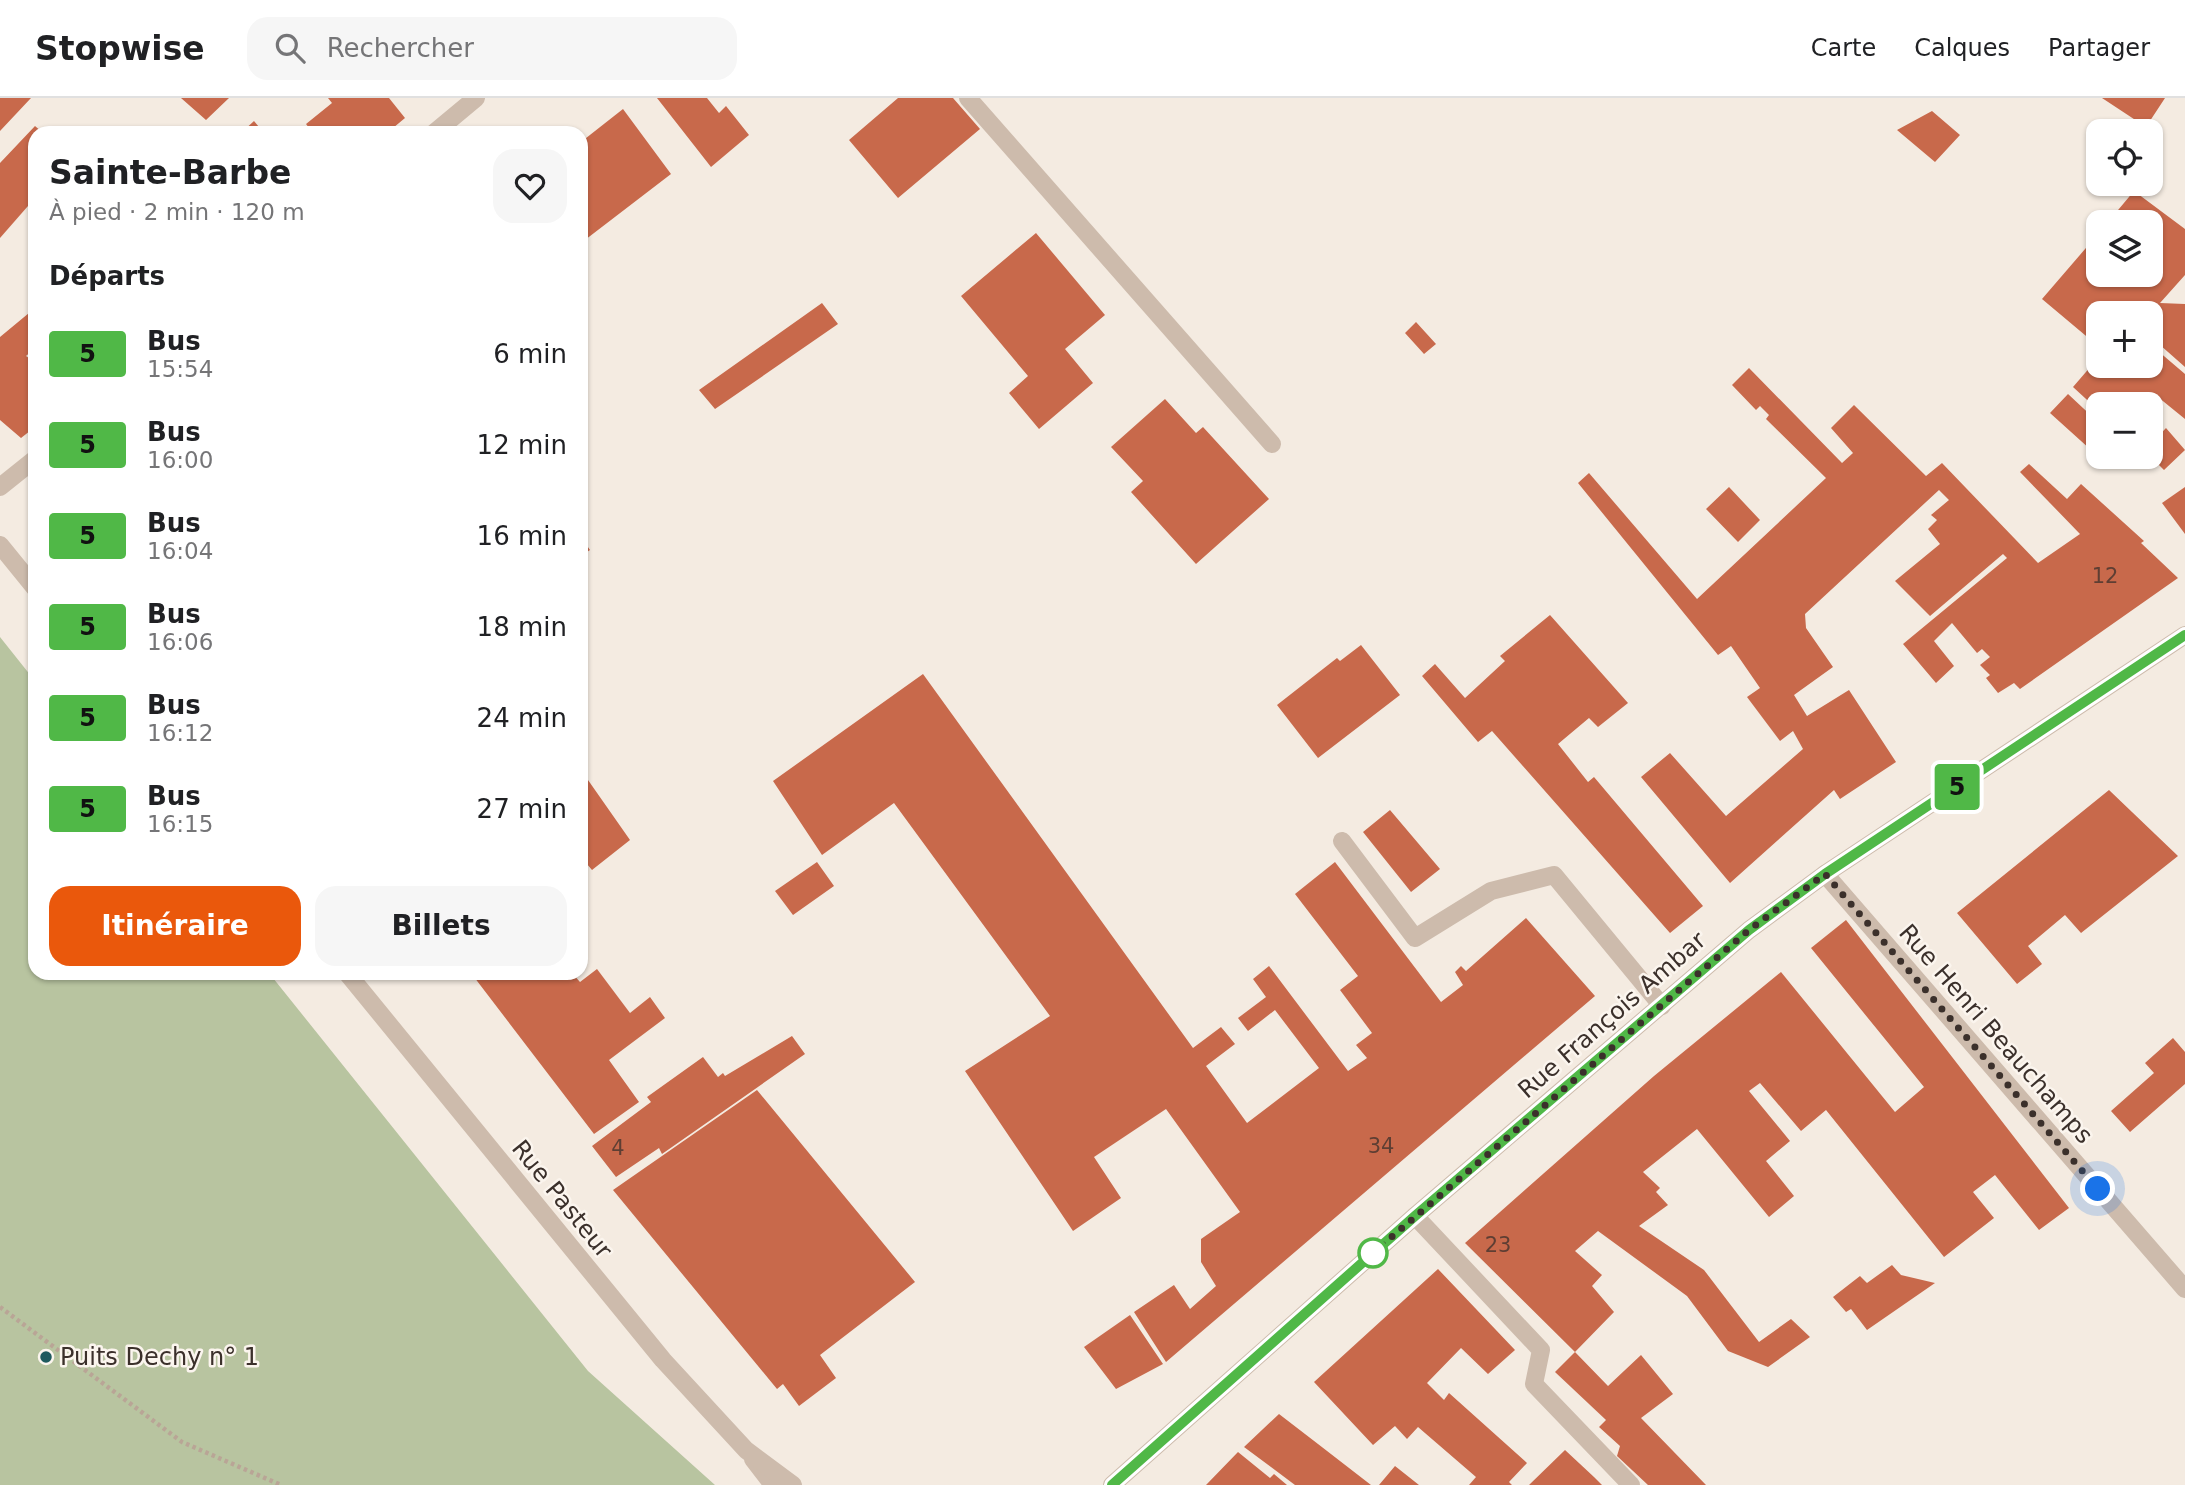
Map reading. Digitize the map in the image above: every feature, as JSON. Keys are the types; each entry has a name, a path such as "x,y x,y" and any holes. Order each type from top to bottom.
{"street":[{"path":"443,126 477,98"},
{"path":"968,98 1272,444"},
{"path":"0,487 28,465"},
{"path":"0,545 28,579"},
{"name":"Rue François Ambar","path":"1112,1485 1415,1216 1749,930 1825,874 2185,635"},
{"path":"1342,841 1415,938 1491,891 1554,874 1662,1006"},
{"name":"Rue Henri Beauchamps","path":"1825,874 2185,1289"},
{"name":"Rue Pasteur","path":"353,980 629,1321 746,1450 773,1485"},
{"path":"1415,1216 1541,1350 1534,1384 1631,1485"},
{"name":"Rue Pasteur","path":"746,1450 793,1485"}],"path":[{"path":"0,1307 182,1442 281,1485"}],"green space":[{"path":"0,637 28,672 28,980 275,980 588,1371 715,1485 0,1485"}],"building":[{"path":"0,98 31,98 0,131"},
{"path":"181,98 229,98 206,120"},
{"path":"328,98 389,98 405,118 395,126 308,126 306,124 332,103"},
{"path":"657,98 707,98 719,113 726,106 749,135 711,167"},
{"path":"898,98 953,98 980,129 898,198 849,140"},
{"path":"2102,98 2165,98 2151,119 2134,119"},
{"path":"623,109 671,174 588,238 588,136"},
{"path":"1932,111 1960,135 1935,162 1897,130"},
{"path":"28,133 28,206 0,238 0,163"},
{"path":"2130,196 2141,196 2160,210 2118,210"},
{"path":"2163,213 2185,229 2185,275 2162,301 2086,301 2086,336 2042,299 2086,248 2086,287 2163,287"},
{"path":"1036,233 1105,315 1065,349 1093,383 1039,429 1009,393 1028,376 961,296"},
{"path":"822,303 838,324 715,409 699,390"},
{"path":"2163,303 2185,304 2185,367 2163,348"},
{"path":"28,314 28,432 21,438 0,420 0,337"},
{"path":"1416,322 1436,344 1424,354 1405,333"},
{"path":"2163,355 2185,374 2185,419 2163,401 2163,392 2086,392 2086,399 2073,387 2086,372 2086,378 2163,378"},
{"path":"1749,368 1842,463 1853,453 1831,428 1854,405 1926,476 1942,463 2038,563 2080,534 2020,472 2029,464 2067,499 2081,484 2144,541 2141,543 2178,578 2020,689 2014,683 1998,693 1986,678 1990,675 1980,665 1990,657 1982,649 1977,653 1952,623 1934,641 1954,666 1936,683 1903,644 2007,558 2003,554 1930,616 1895,581 1940,544 1928,529 1937,520 1931,515 1949,500 1939,490 1805,614 1806,628 1833,667 1794,695 1807,716 1849,690 1896,762 1840,799 1834,790 1730,883 1641,777 1670,753 1726,816 1803,749 1793,731 1780,741 1747,697 1760,688 1731,646 1718,655 1578,483 1589,473 1697,599 1826,478 1766,419 1769,415 1760,406 1756,410 1732,385"},
{"path":"2068,394 2086,411 2086,445 2050,413"},
{"path":"1165,399 1196,433 1203,427 1269,499 1196,564 1131,492 1143,481 1111,447"},
{"path":"2166,428 2185,450 2164,470 2163,469 2163,431"},
{"path":"1729,487 1760,520 1738,542 1706,509"},
{"path":"2185,487 2185,534 2162,503"},
{"path":"1550,615 1628,703 1598,727 1589,718 1558,744 1588,782 1594,777 1703,906 1670,933 1492,731 1478,742 1422,676 1435,664 1465,698 1505,661 1500,656"},
{"path":"1361,645 1400,695 1318,758 1277,705 1337,658 1340,661"},
{"path":"923,674 1193,1048 1221,1027 1235,1044 1206,1066 1247,1123 1319,1068 1275,1010 1248,1031 1238,1018 1266,997 1253,979 1269,966 1348,1071 1367,1058 1356,1045 1372,1033 1340,990 1358,976 1295,894 1335,862 1441,1002 1463,985 1455,972 1461,966 1466,971 1526,918 1595,996 1166,1362 1134,1312 1174,1285 1190,1309 1216,1286 1201,1262 1201,1239 1240,1212 1166,1109 1094,1157 1121,1198 1073,1231 965,1071 1050,1016 894,803 822,855 773,781"},
{"path":"588,780 630,840 592,870 588,865"},
{"path":"2109,790 2178,856 2081,933 2065,915 2028,946 2042,964 2017,984 1957,913"},
{"path":"1390,810 1440,869 1411,892 1363,832"},
{"path":"817,862 834,886 793,915 775,891"},
{"path":"1846,920 2069,1208 2039,1230 1995,1175 1973,1192 1994,1218 1944,1257 1826,1110 1801,1131 1760,1083 1749,1091 1790,1141 1766,1161 1794,1196 1769,1217 1697,1129 1643,1172 1660,1188 1656,1192 1668,1205 1639,1226 1704,1270 1759,1342 1791,1319 1810,1337 1768,1367 1728,1351 1687,1296 1598,1231 1575,1251 1602,1275 1592,1286 1614,1312 1575,1352 1465,1243 1654,1076 1781,972 1895,1112 1924,1087 1811,948"},
{"path":"597,969 630,1013 650,997 665,1018 609,1060 639,1102 594,1134 476,980 580,982 588,980 588,976"},
{"path":"792,1036 805,1054 662,1154 659,1148 616,1177 592,1146 651,1102 647,1097 703,1057 718,1077 723,1073 725,1076"},
{"path":"2173,1038 2185,1052 2185,1084 2130,1132 2111,1111 2154,1073 2145,1063"},
{"path":"757,1090 915,1282 820,1355 836,1378 799,1406 783,1384 777,1389 613,1190"},
{"path":"1892,1265 1901,1275 1935,1283 1867,1330 1851,1309 1846,1312 1833,1297 1860,1276 1867,1283"},
{"path":"1438,1269 1515,1350 1488,1374 1461,1348 1427,1383 1444,1400 1449,1393 1527,1463 1509,1482 1512,1485 1469,1485 1476,1477 1418,1427 1407,1439 1395,1426 1373,1445 1314,1382"},
{"path":"1130,1315 1163,1364 1116,1389 1084,1347"},
{"path":"1575,1352 1608,1386 1641,1355 1673,1394 1641,1418 1706,1485 1648,1485 1617,1456 1620,1446 1599,1427 1606,1420 1555,1372"},
{"path":"1279,1414 1371,1485 1295,1485 1244,1447"},
{"path":"1565,1450 1594,1477 1602,1485 1529,1485"},
{"path":"1238,1452 1270,1478 1274,1474 1287,1485 1206,1485"},
{"path":"1395,1466 1419,1485 1379,1485"}],"bus line":[{"name":"5","path":"1112,1485 1415,1216 1749,930 1825,874 2185,635"}],"place":[{"name":"Puits Dechy n° 1","path":"46,1357"}],"route":[{"path":"1373,1253 1749,930 1825,874 2098,1189"}]}
